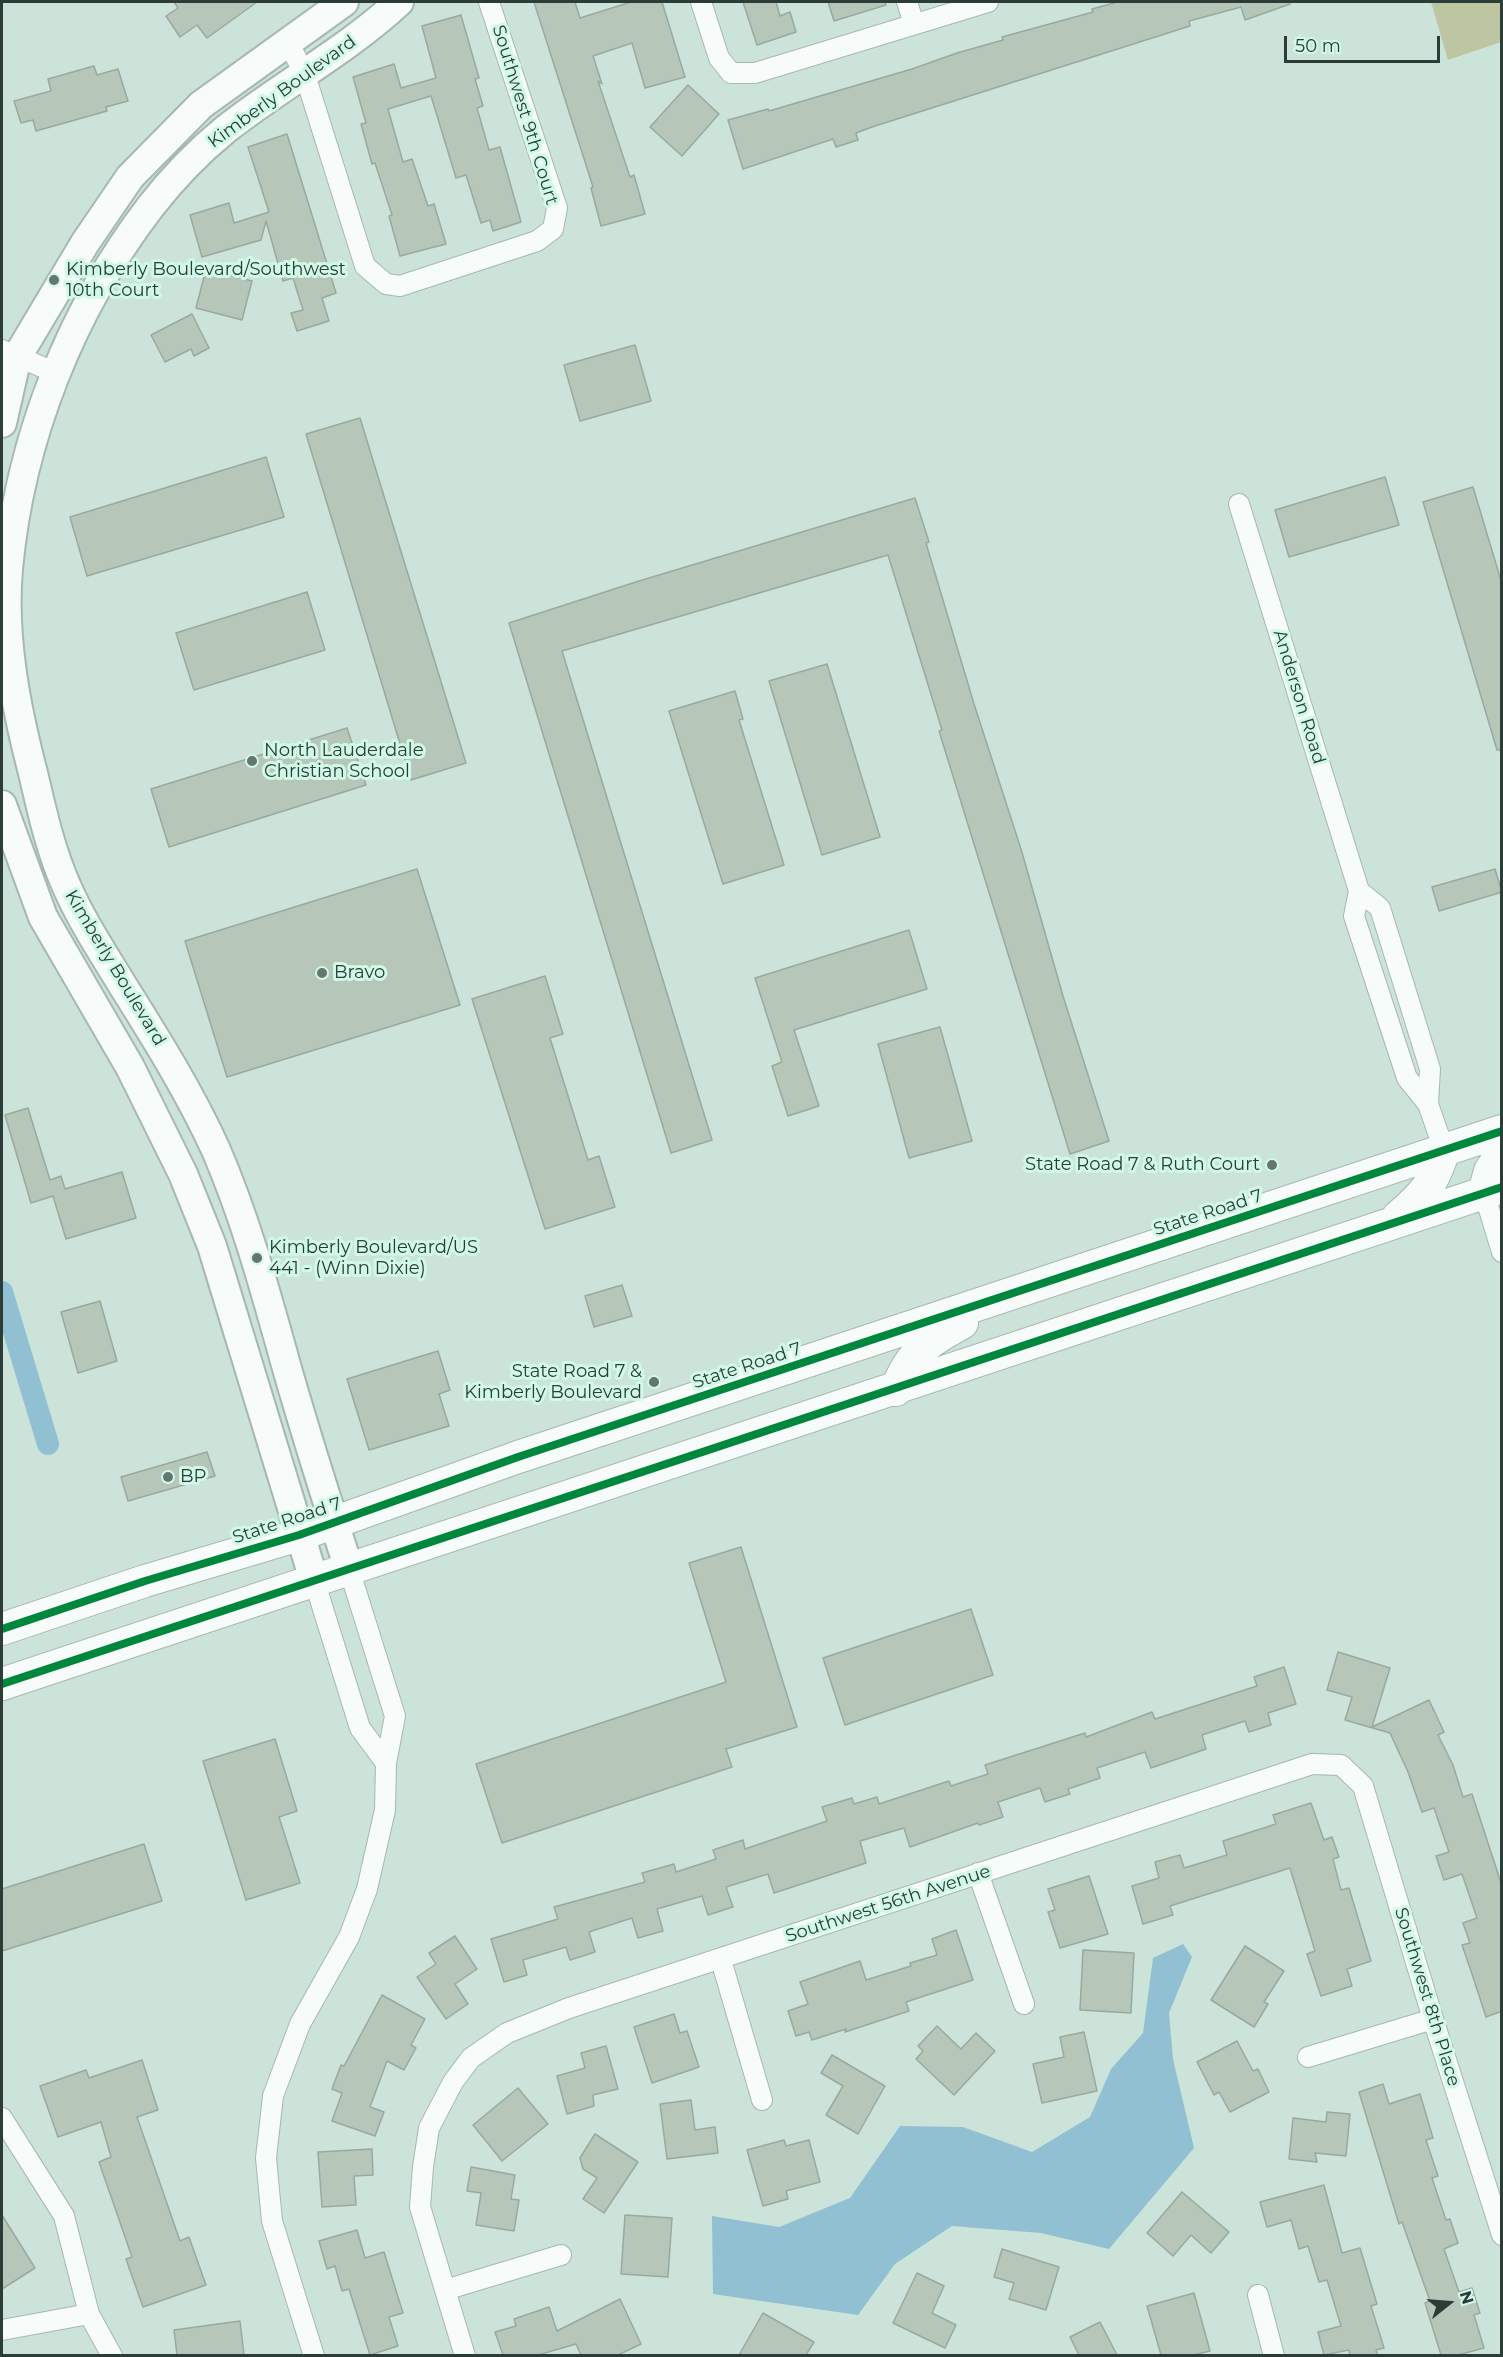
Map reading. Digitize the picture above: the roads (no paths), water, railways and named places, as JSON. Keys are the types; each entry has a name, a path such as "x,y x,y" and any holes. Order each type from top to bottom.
{"main road":[{"name":"State Road 7","path":"2,1629 145,1581 299,1535 527,1454 1502,1131"},
{"path":"1393,1222 1423,1195 1436,1174 1444,1150"},
{"path":"2,1684 896,1390 1493,1190 1490,1171 1502,1153"},
{"path":"896,1390 905,1368 927,1342 1015,1293"}],"street":[{"name":"Kimberly Boulevard","path":"2,423 9,354 130,177 201,105 344,2"},
{"name":"Kimberly Boulevard","path":"314,2355 272,2221 266,2158 273,2096 300,2024 349,1937 367,1888 385,1810 386,1763 395,1716 289,1376 261,1271 218,1154 170,1062 78,910 63,880 38,803 14,690 8,572 18,496 54,372 112,260 153,203 225,130 305,75 379,20 399,2"},
{"name":"Southwest 9th Court","path":"305,75 365,266 386,284 400,286 537,241 553,229 557,208 489,2"},
{"path":"701,2 719,58 731,74 755,73 988,2"},
{"path":"907,2 914,24"},
{"path":"288,42 305,75"},
{"path":"97,226 123,245"},
{"path":"9,354 54,372"},
{"name":"Anderson Road","path":"1239,504 1359,891 1354,916 1407,1078 1428,1104 1444,1150"},
{"name":"Kimberly Boulevard","path":"2,805 43,917 130,1067 183,1174 200,1215 212,1246 360,1728 386,1763"},
{"name":"Anderson Road","path":"1359,891 1380,908 1430,1069 1428,1104"},
{"path":"1493,1190 1502,1252"},
{"name":"Southwest 56th Avenue","path":"465,2355 420,2207 423,2167 429,2128 453,2082 471,2058 507,2033 569,2008 1312,1764 1341,1765"},
{"name":"Southwest 8th Place","path":"1341,1765 1363,1786 1432,2019 1502,2235"},
{"path":"978,1873 1024,2004"},
{"path":"720,1960 762,2100"},
{"path":"1308,2057 1432,2019"},
{"path":"2,2118 64,2216 89,2314 111,2355"},
{"path":"445,2290 561,2255"},
{"path":"1258,2295 1274,2355"},
{"path":"2,2330 89,2314"}],"water":[{"path":"1183,1944 1192,1957 1169,2013 1173,2059 1194,2148 1109,2249 1041,2233 952,2226 895,2264 858,2315 713,2294 712,2216 779,2227 850,2198 900,2126 963,2127 1032,2152 1090,2117 1111,2069 1143,2033 1153,1958"}],"waterway":[{"path":"2,1292 48,1444"}],"place":[{"name":"Kimberly Boulevard/Southwest 10th Court","path":"54,280"},
{"name":"North Lauderdale Christian School","path":"252,761"},
{"name":"Bravo","path":"322,973"},
{"name":"State Road 7 & Ruth Court","path":"1272,1165"},
{"name":"Kimberly Boulevard/US 441 - (Winn Dixie)","path":"257,1258"},
{"name":"State Road 7 & Kimberly Boulevard","path":"654,1382"},
{"name":"BP","path":"168,1477"}]}
